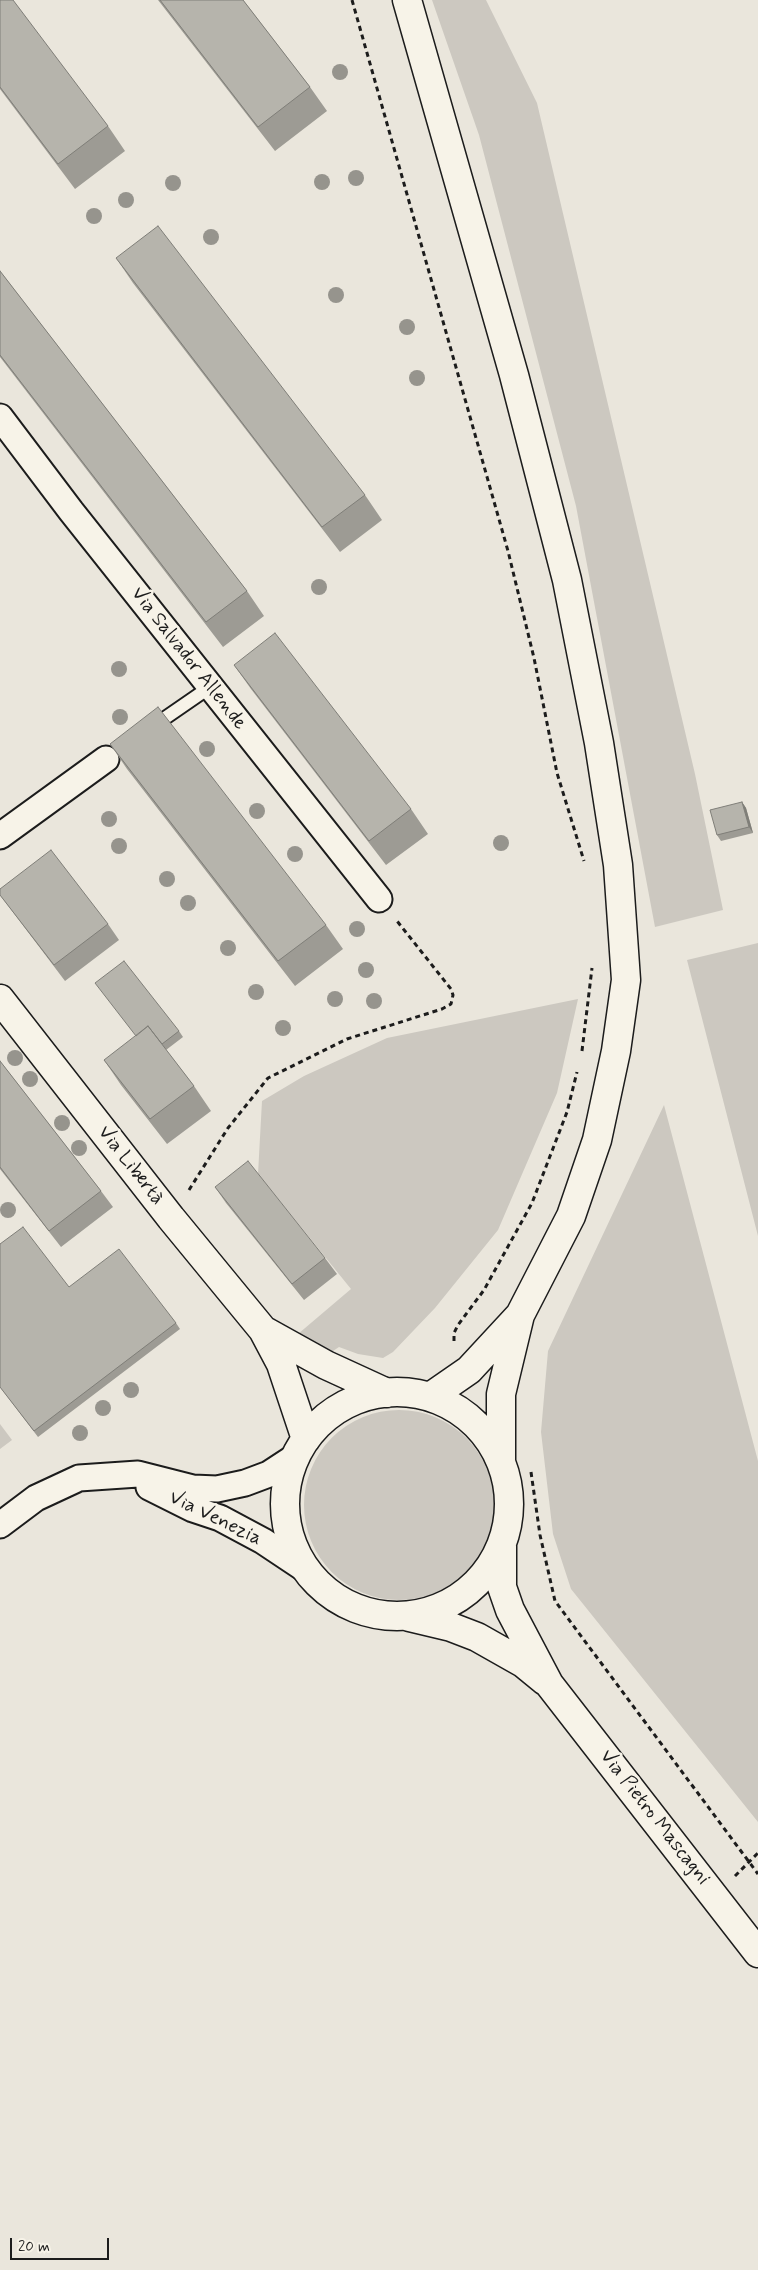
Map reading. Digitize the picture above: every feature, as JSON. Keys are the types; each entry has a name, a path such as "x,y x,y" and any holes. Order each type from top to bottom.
{"main road":[{"path":"407,0 514,374 567,580 599,743 618,865 626,980 616,1051 597,1140 570,1216 520,1315 501,1394 501,1462"},
{"name":"Via Libertà","path":"0,999 171,1218 264,1330 287,1381 300,1448"},
{"path":"430,1397 469,1370 520,1315"},
{"name":"Via Libertà","path":"264,1330 326,1365 387,1393"},
{"path":"409,1392 430,1397 465,1415 480,1428 492,1444 501,1462 507,1482 510,1503 508,1524 502,1545 490,1567 474,1587 446,1605 430,1612 405,1616 382,1616 360,1611 339,1600 320,1586 305,1569 295,1553 288,1534 285,1515 288,1476 300,1448 322,1421 341,1407 364,1397 387,1393 409,1392"},
{"name":"Via Pietro Mascagni","path":"502,1545 502,1587 510,1610 549,1684 758,1953"},
{"name":"Via Pietro Mascagni","path":"405,1616 451,1627 477,1638 523,1663 549,1684"}],"street":[{"name":"Via Salvador Allende","path":"0,417 210,687 379,899"},
{"path":"0,836 110,756"},
{"name":"Via Venezia","path":"0,1525 36,1498 79,1478 138,1474 193,1488 216,1489 245,1483 269,1474 300,1448"},
{"name":"Via Venezia","path":"121,1476 134,1479 192,1509 220,1518 263,1541 305,1569"}],"lane":[{"path":"138,737 210,687"}],"path":[{"path":"352,0 508,551 534,658 557,773 586,869"},
{"path":"171,1218 228,1128 268,1078 347,1039 442,1009 451,1004 453,995 451,989 379,899"},
{"path":"581,1057 592,963"},
{"path":"457,1347 453,1339 454,1333 484,1290 532,1203 567,1112 579,1066"},
{"path":"531,1463 531,1483 540,1535 555,1601 758,1874"}],"shaded area":[{"path":"432,0 486,0 537,103 695,774 723,910 655,927 576,506 479,135"},
{"path":"758,943 758,1236 687,960"},
{"path":"578,999 557,1093 498,1230 435,1308 393,1352 383,1358 358,1354 339,1347 327,1355 298,1334 351,1289 258,1174 262,1101 304,1076 387,1038"},
{"path":"664,1105 758,1461 758,1822 571,1589 553,1534 541,1432 548,1351"},
{"path":"390,1410 408,1410 427,1414 444,1421 459,1431 473,1445 483,1460 490,1477 494,1505 490,1533 483,1550 473,1565 459,1579 444,1589 427,1596 408,1600 390,1600 371,1596 354,1589 339,1579 325,1565 315,1550 308,1533 304,1514 304,1496 308,1477 315,1460 325,1445 339,1431 354,1421 371,1414"},
{"path":"0,1424 12,1440 0,1449"}],"building":[{"path":"0,0 13,0 108,126 58,164 0,87"},
{"path":"160,0 243,0 310,87 258,127"},
{"path":"158,226 365,495 322,527 116,258"},
{"path":"0,271 247,591 206,622 0,355"},
{"path":"275,633 411,809 369,841 234,665"},
{"path":"158,707 326,925 278,961 110,744"},
{"path":"742,802 749,827 717,835 710,810"},
{"path":"51,850 108,924 54,965 0,895 0,889"},
{"path":"124,961 179,1031 162,1044 148,1026 136,1036 95,983"},
{"path":"148,1026 194,1086 150,1119 104,1060"},
{"path":"0,1061 101,1191 49,1231 0,1167"},
{"path":"248,1161 325,1258 292,1284 215,1187"},
{"path":"23,1227 69,1287 119,1249 176,1323 34,1431 0,1387 0,1244"}]}
